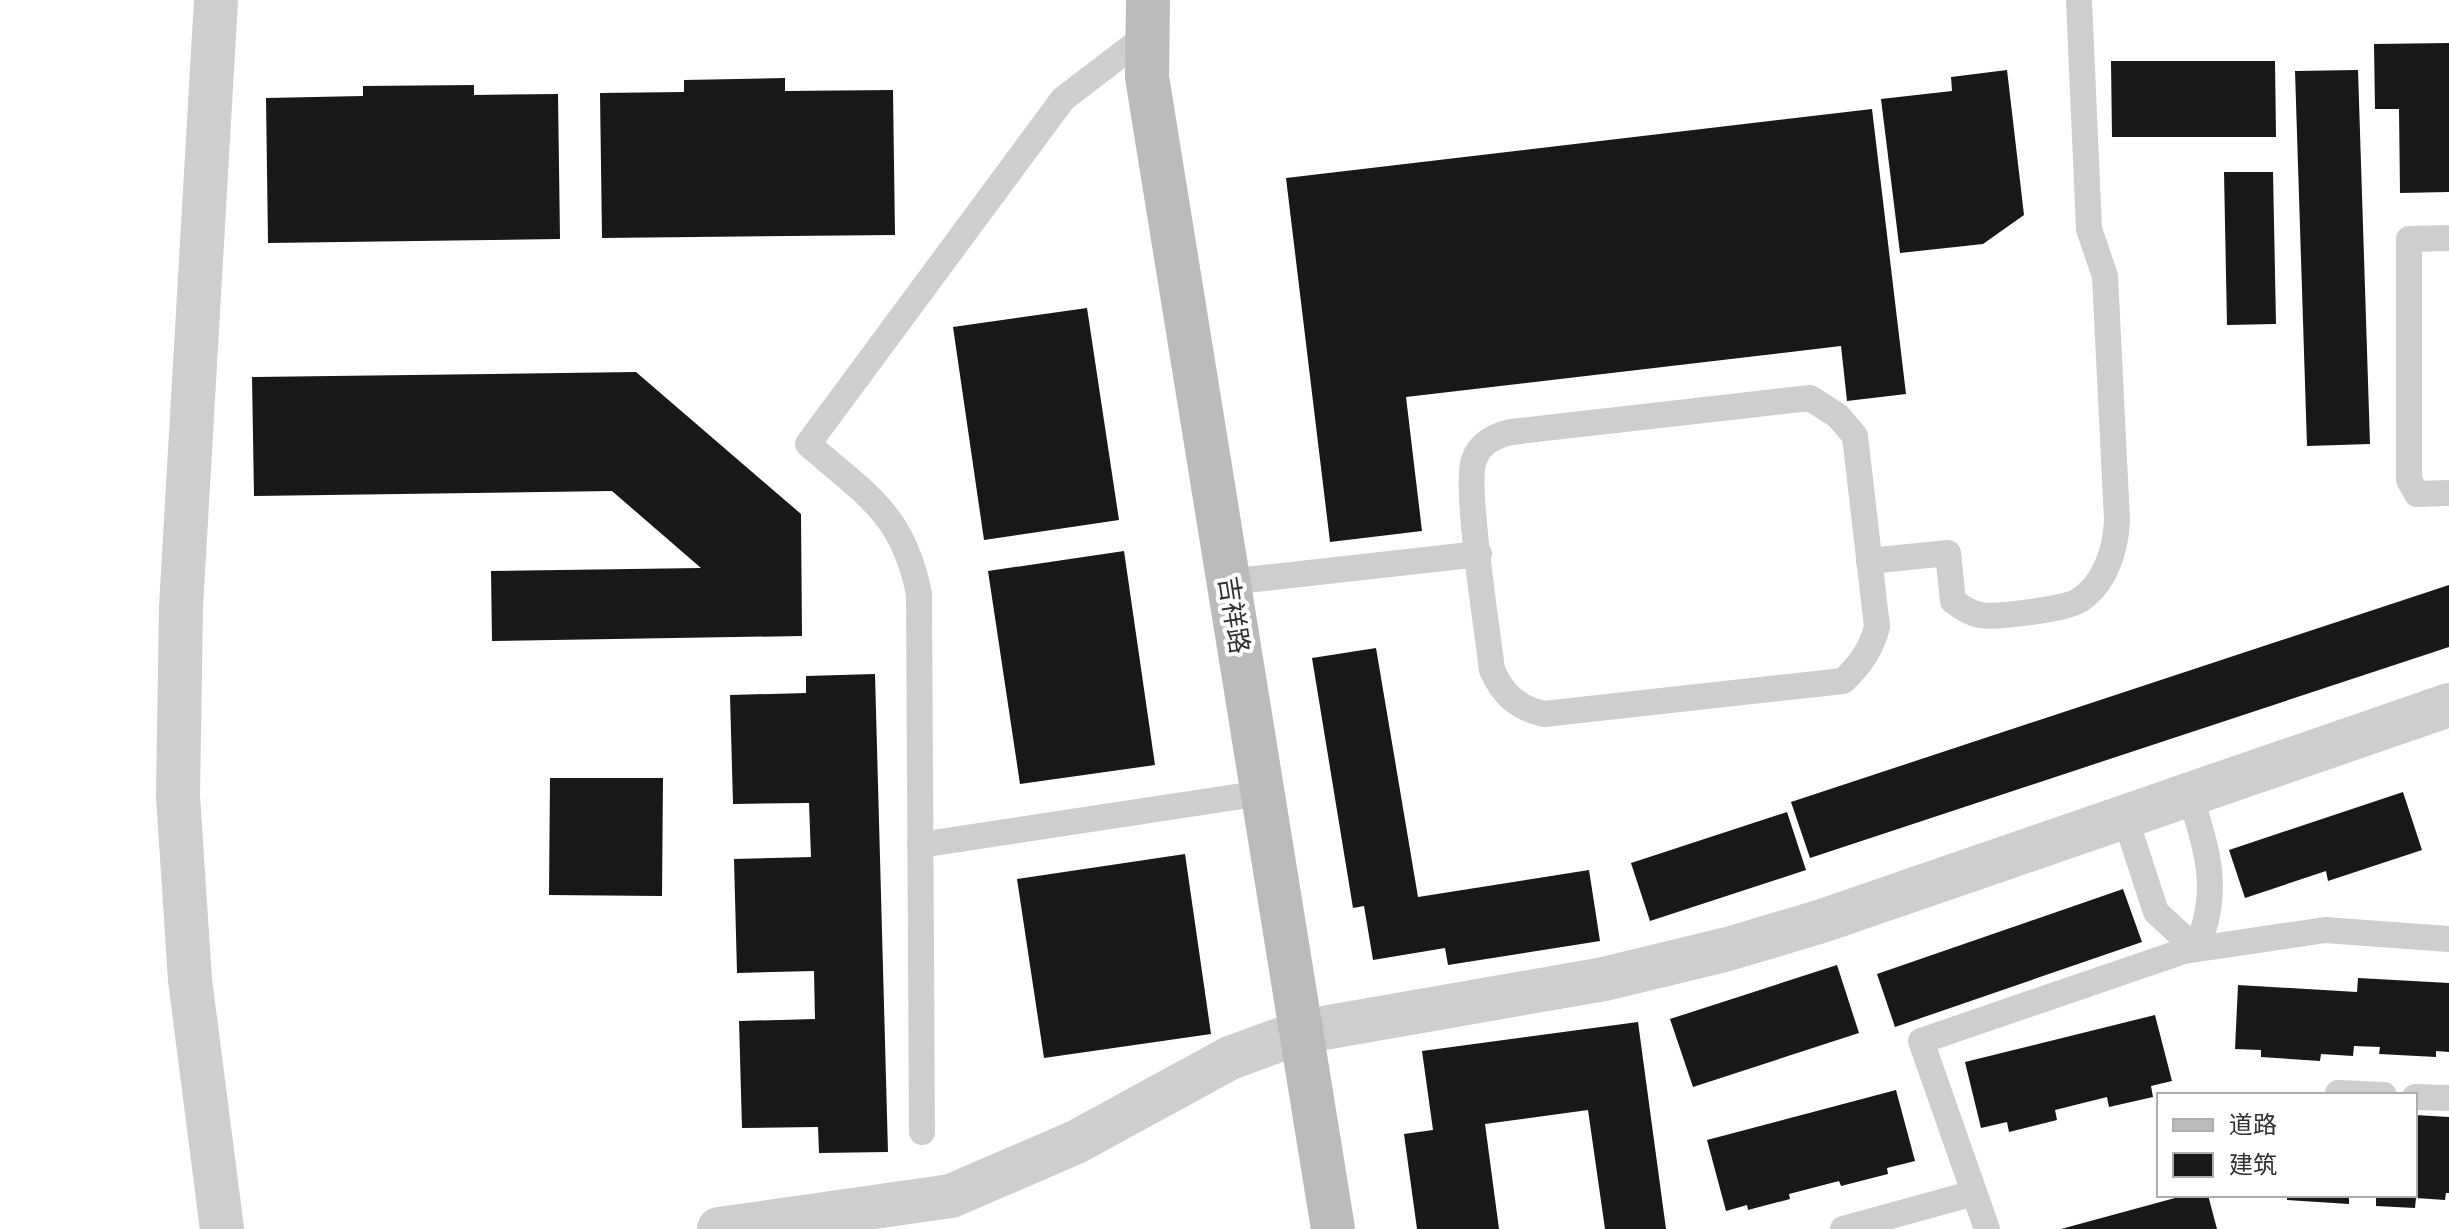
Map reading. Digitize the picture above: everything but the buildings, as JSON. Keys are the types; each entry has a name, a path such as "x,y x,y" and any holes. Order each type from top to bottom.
{"street":[{"path":"216,0 181,607 178,796 190,980 222,1229"},
{"name":"吉祥路","path":"1148,17 1147,77 1333,1229"},
{"path":"719,1229 951,1196 1076,1142 1230,1058 1301,1032 1604,979 1728,949 2449,705"}],"lane":[{"path":"1869,561 1948,553 1953,601 1968,612 1991,617 2077,603 2102,576 2110,559 2117,520 2105,276 2089,229 2079,0"},
{"path":"922,1132 919,594 914,572 889,516 808,444 1063,99 1148,17"},
{"path":"2449,238 2409,239 2409,480 2417,494 2449,493"},
{"path":"1810,398 1838,416 1855,436 1877,627 1868,653 1843,681 1544,714 1516,704 1505,693 1492,670 1479,554 1471,468 1480,449 1500,435 1810,398"},
{"path":"1228,582 1479,554"},
{"path":"920,845 1262,793"},
{"path":"2190,794 2211,867 2211,901 2196,949"},
{"path":"2125,817 2156,912 2196,949"},
{"path":"1987,1229 1921,1041 2196,949 2325,930 2449,939"},
{"path":"2417,1097 2449,1098"},
{"path":"1843,1229 1974,1193"}]}
